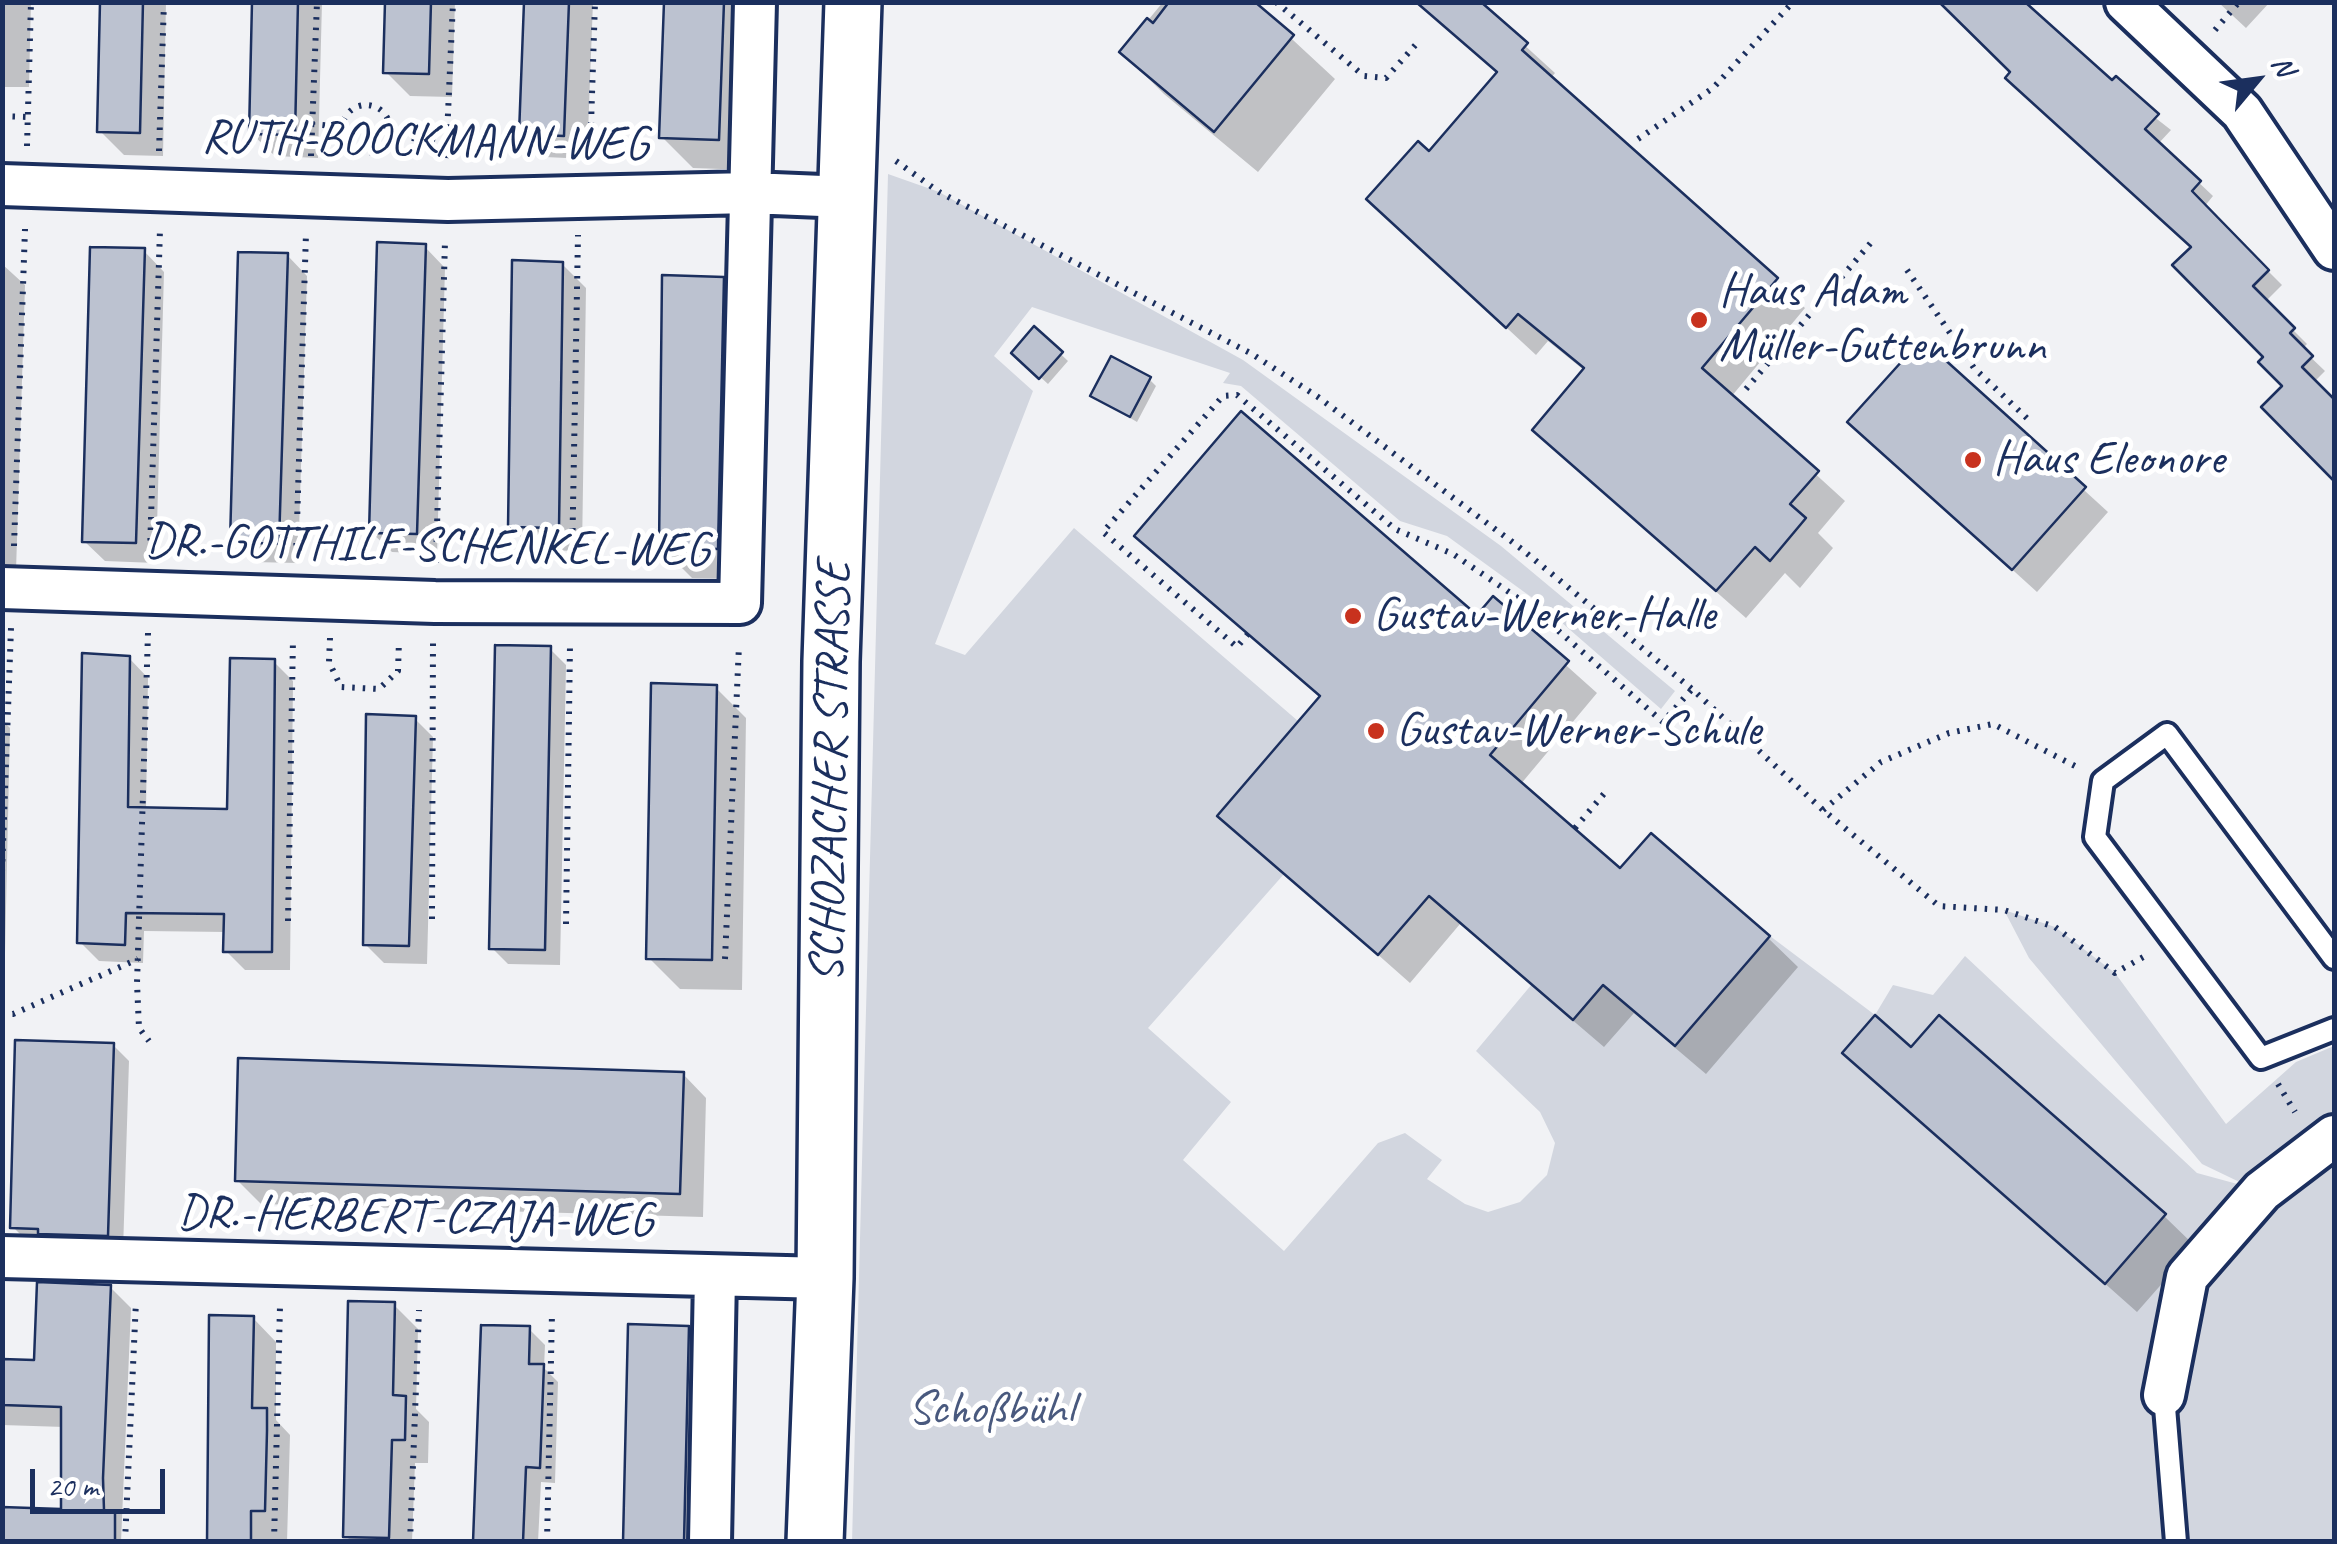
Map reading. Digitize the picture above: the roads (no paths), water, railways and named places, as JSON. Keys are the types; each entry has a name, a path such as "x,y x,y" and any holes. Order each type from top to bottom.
{"main road":[{"name":"SCHOZACHER STRASSE","path":"815,1542 825,1278 831,662 853,2"}],"street":[{"path":"750,194 755,2"},
{"path":"2126,2 2242,112 2334,248"},
{"name":"RUTH-BOOCKMANN-WEG","path":"15,186 160,204 307,215 448,200 584,207 750,194 846,197"},
{"name":"DR.-GOTTHILF-SCHENKEL-WEG","path":"7,588 435,602 740,603 750,194"},
{"path":"2164,1396 2187,1277 2262,1191 2325,1141"},
{"name":"DR.-HERBERT-CZAJA-WEG","path":"2,1257 825,1278"},
{"path":"710,1542 715,1276"}],"lane":[{"path":"2334,958 2167,734 2103,781 2096,837 2261,1058 2334,1029"},
{"path":"2164,1396 2176,1542"}],"place":[{"name":"Haus Adam Müller-Guttenbrunn","path":"1699,320"},
{"name":"Haus Eleonore","path":"1973,460"},
{"name":"Gustav-Werner-Halle","path":"1353,616"},
{"name":"Gustav-Werner-Schule","path":"1376,731"}],"park label":[{"name":"Schoßbühl","path":"991,1410"}]}
